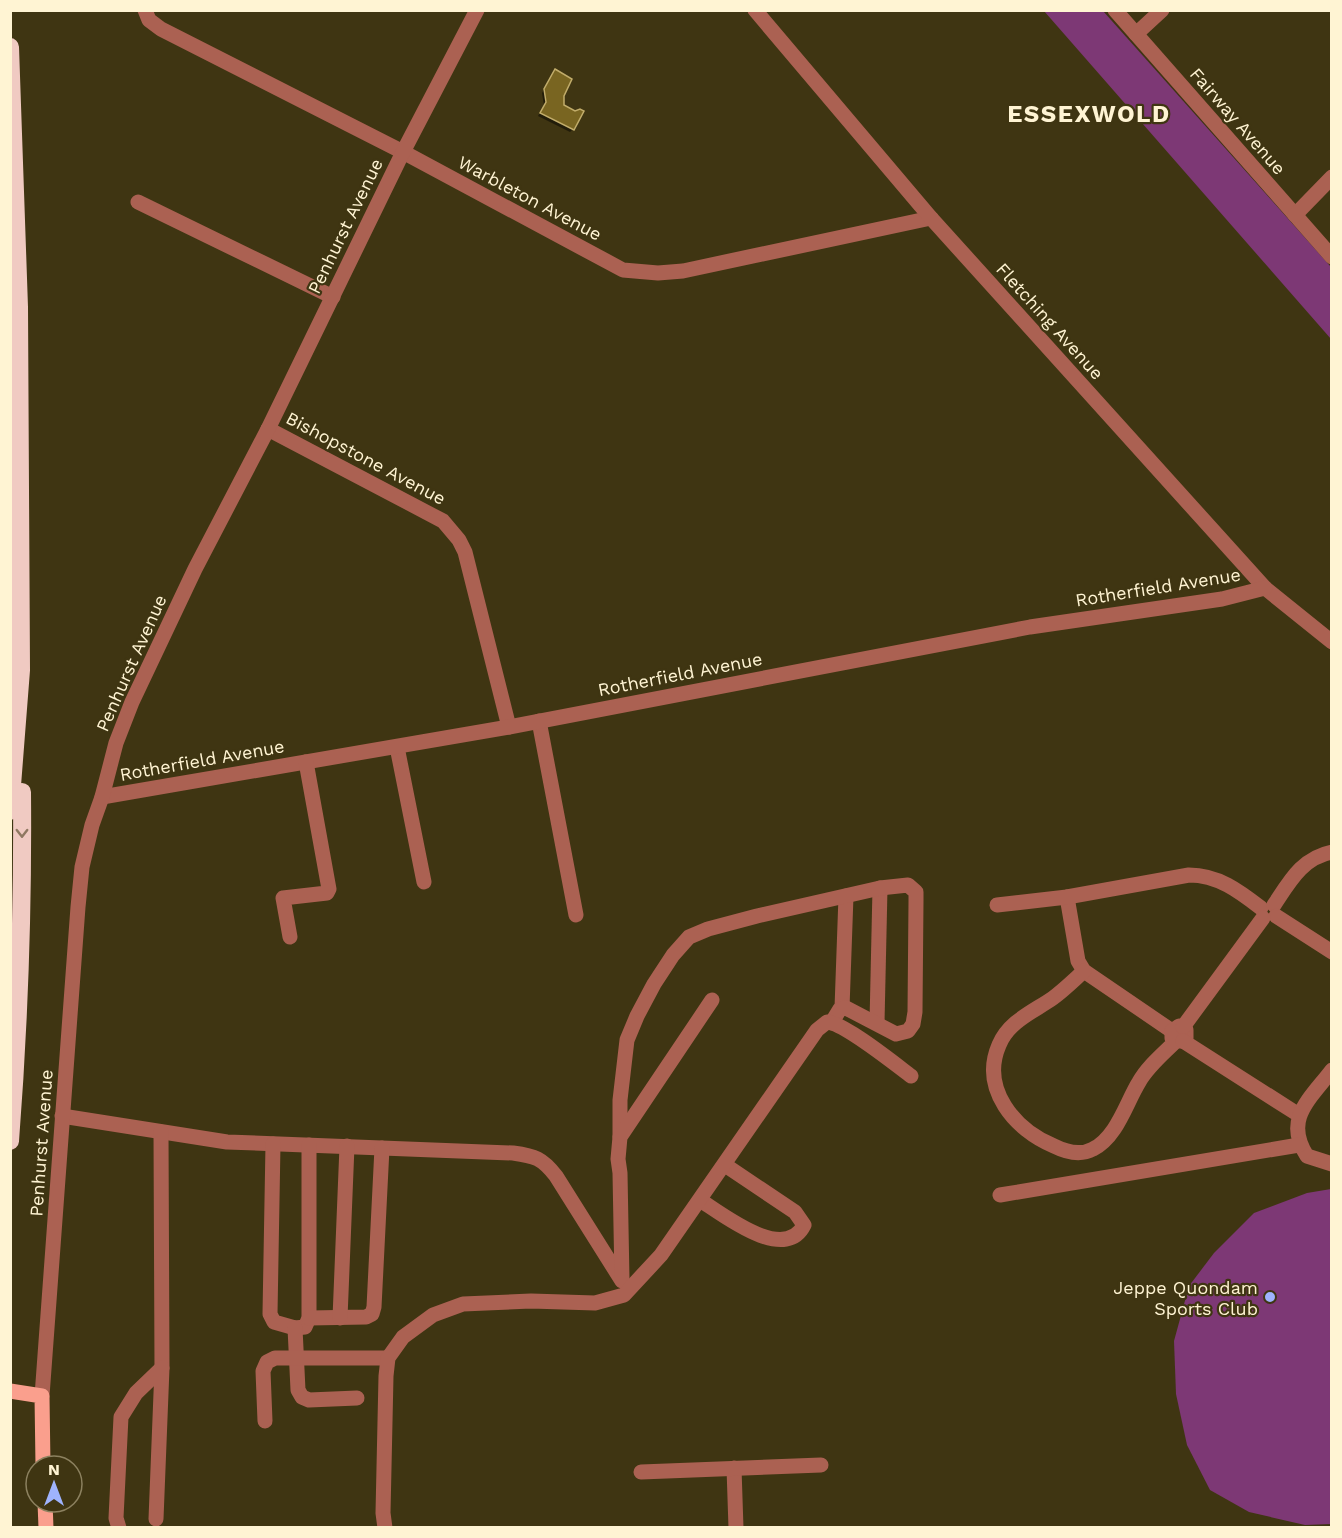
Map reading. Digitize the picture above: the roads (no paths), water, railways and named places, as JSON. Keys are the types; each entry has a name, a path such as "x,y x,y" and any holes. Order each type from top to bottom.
{"highway":[{"path":"10,47 19,307 22,876 16,1062 10,1141"},
{"path":"10,811 21,670"}],"main road":[{"path":"10,1391 42,1396 43,1454"}],"street":[{"name":"Warbleton Avenue","path":"145,10 149,20 161,29 403,152 623,270 636,273 683,271 931,218"},
{"name":"Penhurst Avenue","path":"42,1396 82,867 116,743 132,702 195,569 268,429 403,152 477,10"},
{"name":"Fletching Avenue","path":"755,10 931,218 1265,588 1332,642"},
{"name":"Fairway Avenue","path":"1115,10 1332,256"},
{"path":"1136,34 1162,10"},
{"path":"1295,215 1332,177"},
{"path":"138,202 333,297"},
{"name":"Bishopstone Avenue","path":"268,429 443,521 453,532 465,552 509,727"},
{"name":"Rotherfield Avenue","path":"102,797 509,727 1030,627 1222,598 1265,588"},
{"path":"539,721 576,915"},
{"path":"397,747 424,882"},
{"path":"290,937 283,898 329,892 306,762"},
{"path":"1084,971 1054,998 1020,1018 1000,1043 994,1058 999,1097 1009,1114 1022,1128 1048,1144 1070,1152 1084,1152 1096,1148 1113,1129 1139,1082 1178,1035 1304,864 1315,856 1332,852"},
{"path":"997,905 1066,897 1189,875 1201,875 1234,887 1268,912 1332,952"},
{"path":"623,1288 618,1159 620,1100 627,1040 654,984 673,955 690,937 708,929 880,888 908,885 916,892 913,1024 908,1031 897,1034 842,1008"},
{"path":"877,1023 880,888"},
{"path":"832,1022 842,1008 846,896"},
{"path":"1066,897 1078,961 1084,971 1299,1115"},
{"path":"620,1137 712,1000"},
{"path":"385,1527 383,1513 385,1399 388,1358 396,1344 416,1326 433,1315 463,1304 531,1301 595,1303 623,1288 661,1255 817,1030 827,1022 832,1022 911,1076"},
{"path":"1332,1070 1299,1115 1296,1133 1299,1145 1307,1156 1332,1164"},
{"path":"62,1116 226,1142 513,1153 535,1156 556,1176 623,1288"},
{"path":"156,1519 162,1368 161,1132"},
{"path":"273,1143 270,1314 274,1322 296,1328 304,1327 309,1318 309,1145"},
{"path":"1000,1195 1299,1145"},
{"path":"340,1318 347,1146"},
{"path":"309,1318 366,1317 372,1314 382,1148"},
{"path":"700,1200 753,1233 782,1240 800,1233 804,1225 795,1212 725,1165"},
{"path":"296,1328 298,1390 302,1397 309,1400 357,1398"},
{"path":"265,1421 263,1371 267,1362 275,1358 388,1358"},
{"path":"119,1527 116,1518 121,1417 136,1393 162,1368"},
{"path":"641,1472 821,1465"},
{"path":"734,1468 736,1527"}],"place":[{"name":"Jeppe Quondam Sports Club","path":"1270,1297"}],"district":[{"name":"ESSEXWOLD","path":"1089,114"}]}
